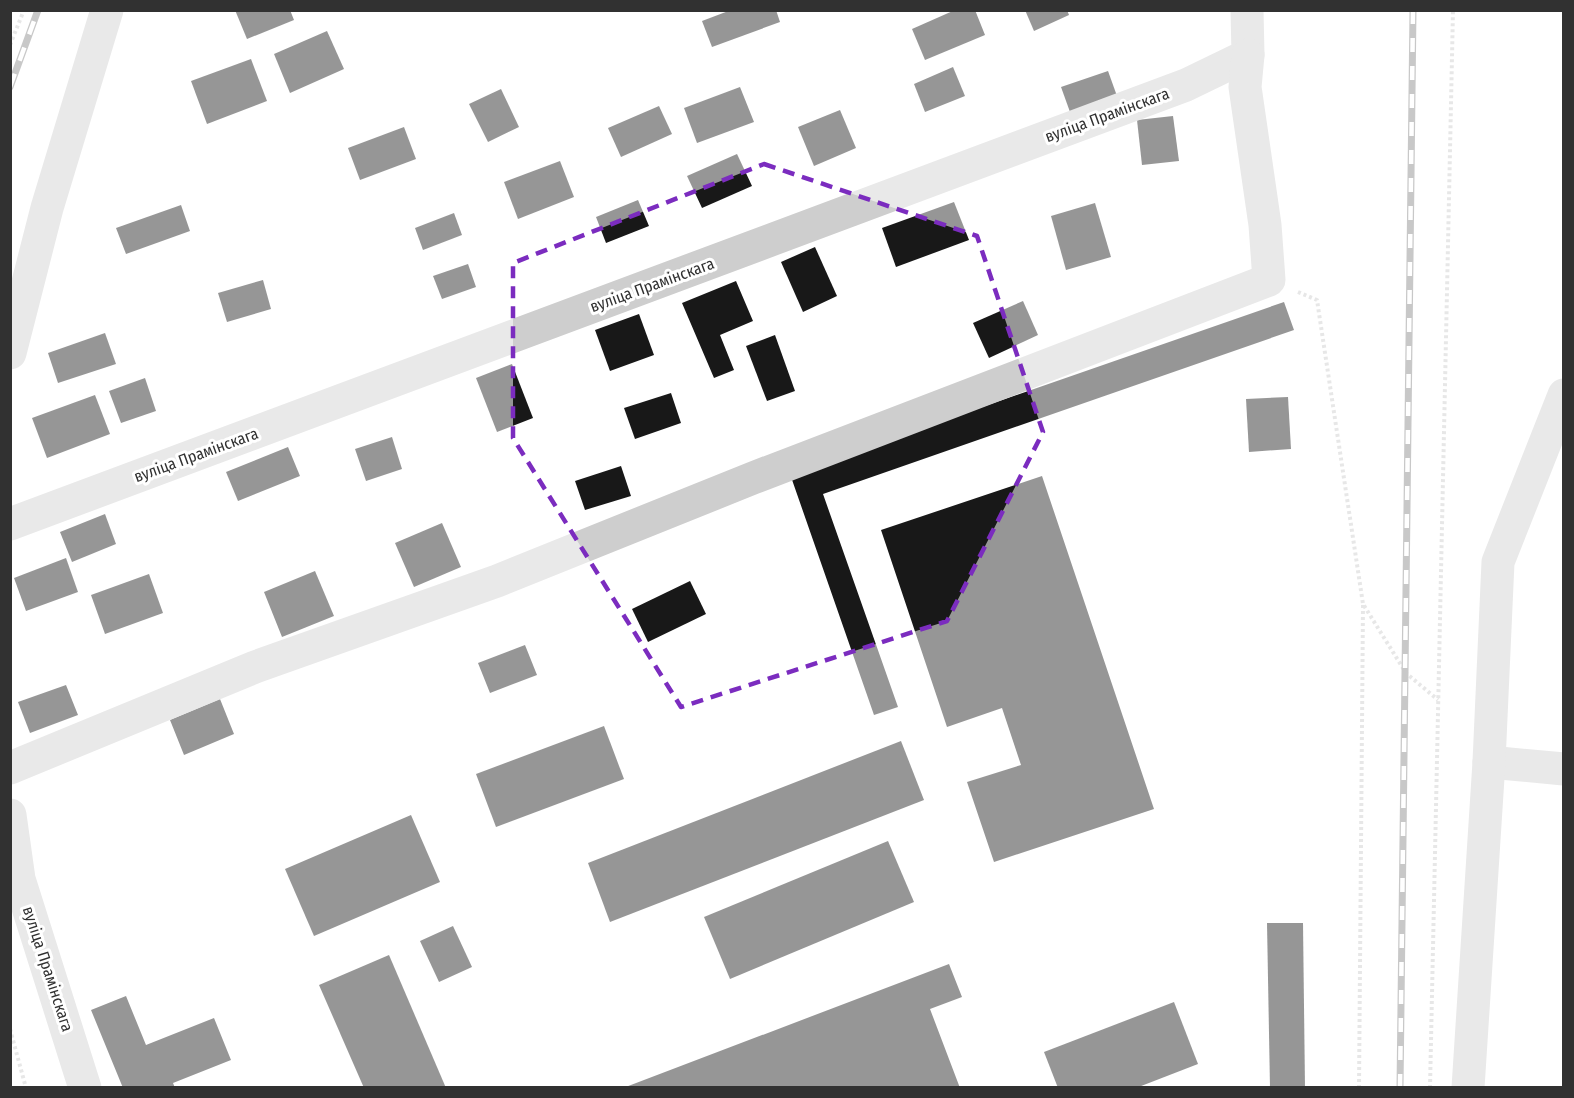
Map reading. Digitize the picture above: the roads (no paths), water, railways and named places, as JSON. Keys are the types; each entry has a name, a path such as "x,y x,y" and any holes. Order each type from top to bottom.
{"street":[{"path":"10,353 47,208 107,10"},
{"path":"10,768 255,667 497,581 753,478 1269,280 1264,225 1245,87 1248,55 1247,10"},
{"name":"вуліца Прамінскага","path":"10,524 1186,85 1248,55"},
{"path":"1468,1088 1489,762 1498,562 1563,395"},
{"path":"1489,762 1563,769"},
{"name":"вуліца Прамінскага","path":"10,815 19,879 85,1088"}],"railway":[{"path":"10,87 38,10"},
{"path":"1400,1088 1413,10"}]}
